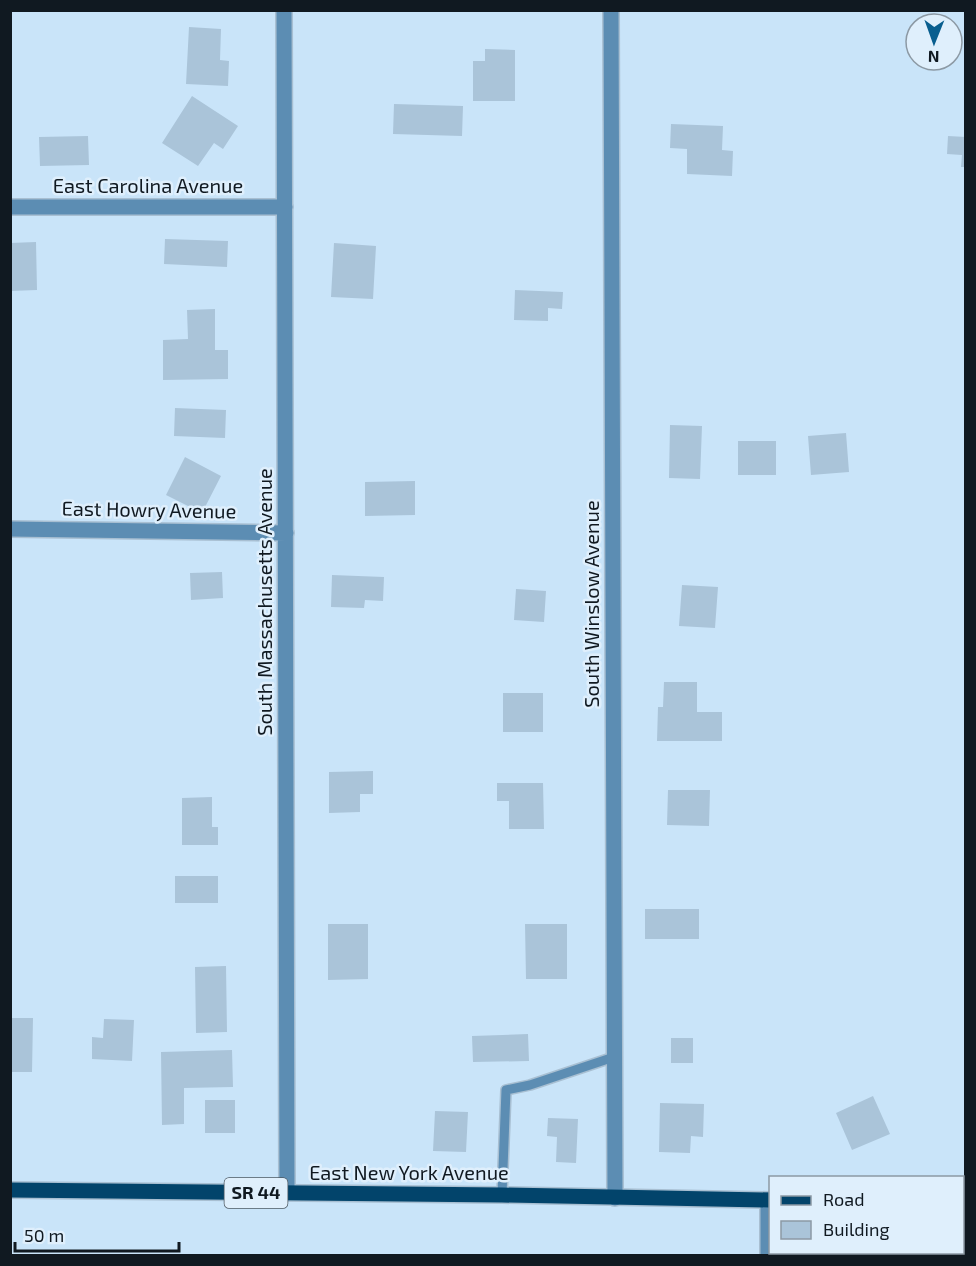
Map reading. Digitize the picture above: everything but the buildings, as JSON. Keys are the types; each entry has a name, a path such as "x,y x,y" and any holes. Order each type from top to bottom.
{"main road":[{"name":"East New York Avenue","path":"10,1190 769,1200"}],"street":[{"name":"South Massachusetts Avenue","path":"284,10 287,1193"},
{"name":"South Winslow Avenue","path":"611,10 615,1198"},
{"name":"East Carolina Avenue","path":"10,207 285,207"},
{"name":"East Howry Avenue","path":"10,529 286,533"},
{"path":"768,1256 769,1200"}],"lane":[{"path":"502,1195 506,1090 530,1085 614,1057"}]}
